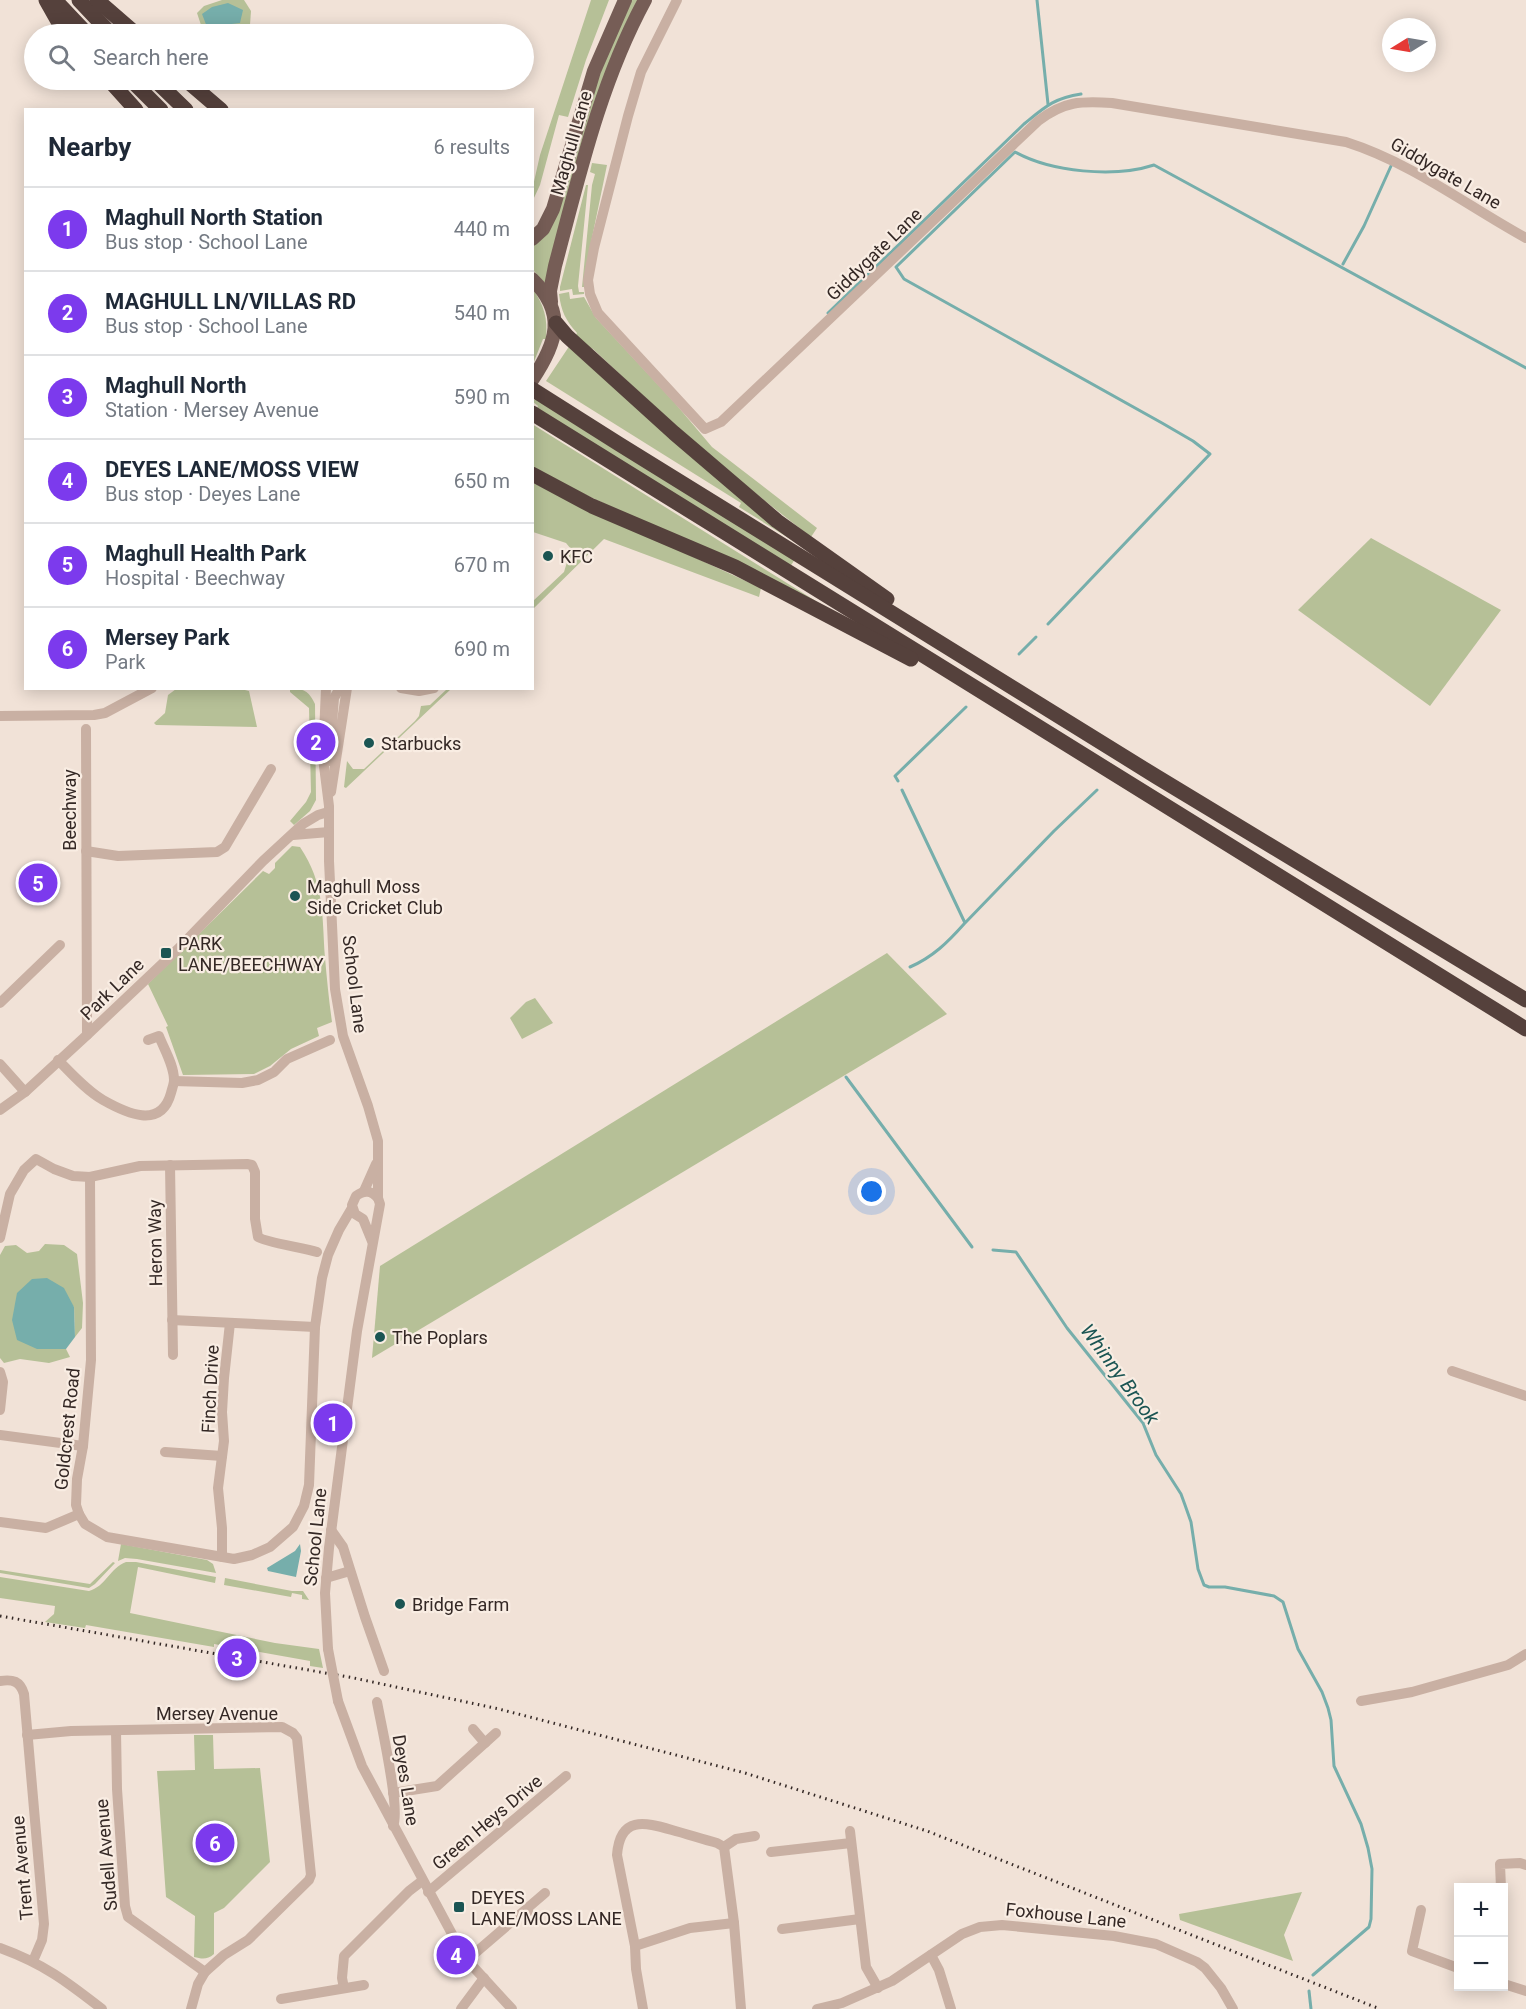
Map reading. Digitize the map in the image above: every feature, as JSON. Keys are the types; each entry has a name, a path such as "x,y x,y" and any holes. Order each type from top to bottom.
{"highway":[{"path":"46,0 60,24"},
{"path":"56,0 78,24"},
{"path":"79,0 102,24"},
{"path":"97,0 124,24"},
{"path":"118,90 134,108"},
{"path":"141,90 159,108"},
{"path":"165,90 184,108"},
{"path":"198,90 219,108"},
{"path":"556,323 567,336 674,433 777,521 937,633 986,671"},
{"path":"534,390 1167,783 1526,1000"},
{"path":"534,414 1526,1029"},
{"path":"534,475 592,506 735,567 1032,724"}],"main road":[{"name":"Maghull Lane","path":"534,237 543,229 554,209 591,80 625,0"},
{"name":"Maghull Lane","path":"551,303 550,291 555,266 600,104 624,41 645,0"},
{"path":"534,281 551,303 556,323 549,352 534,377"}],"street":[{"name":"Giddygate Lane","path":"677,0 642,72 631,105 594,248 588,280 590,294 598,313 705,429 721,422 1038,121 1061,106 1072,103 1085,101 1112,103 1346,142 1401,163 1526,238"},
{"path":"0,716 94,715 105,713 148,690"},
{"name":"School Lane","path":"326,690 323,758 328,809 332,946 339,1018 345,1043 378,1141 378,1198 380,1204 357,1331 331,1530 325,1608 328,1649 338,1701 362,1766 393,1826"},
{"name":"School Lane","path":"326,782 334,698 339,690"},
{"name":"School Lane","path":"328,809 347,690"},
{"name":"Beechway","path":"86,729 87,1035"},
{"path":"86,851 118,856 217,852 225,847 271,769"},
{"name":"Park Lane","path":"0,1110 24,1092 87,1035 178,949 263,861 303,824 328,809"},
{"path":"293,835 329,832"},
{"path":"0,1003 60,945"},
{"path":"58,1060 80,1082 102,1099 140,1116 154,1114 163,1108 170,1098 174,1081 172,1068 159,1036 148,1040"},
{"path":"174,1081 242,1083 258,1080 274,1072 287,1059 330,1040"},
{"path":"0,1064 24,1092"},
{"path":"0,1238 9,1194 24,1170 36,1159 73,1176 90,1177 140,1166 249,1164 255,1172 255,1219 258,1237 265,1242 317,1251"},
{"path":"377,1213 370,1218 358,1214 356,1196 364,1191 378,1161"},
{"name":"Heron Way","path":"170,1165 173,1355"},
{"name":"Goldcrest Road","path":"90,1177 91,1360 83,1446 76,1479 76,1505 79,1514 89,1527 107,1537 222,1557 243,1558 270,1547 293,1527 304,1506 311,1474 315,1327 321,1278 339,1230 358,1214"},
{"path":"364,1191 372,1192 378,1198"},
{"name":"School Lane","path":"358,1214 372,1241"},
{"path":"172,1320 315,1327"},
{"name":"Finch Drive","path":"222,1557 218,1488 222,1456 224,1378 230,1323"},
{"path":"1452,1371 1526,1396"},
{"path":"0,1372 3,1382 0,1410"},
{"path":"0,1435 83,1446"},
{"name":"Finch Drive","path":"165,1452 222,1456"},
{"path":"0,1522 46,1528 79,1514"},
{"path":"331,1530 343,1547 384,1671"},
{"path":"326,1578 350,1571"},
{"path":"1361,1701 1412,1692 1508,1665 1526,1654"},
{"name":"Trent Avenue","path":"0,1681 15,1681 21,1686 27,1735 44,1924 42,1940 33,1961"},
{"name":"Deyes Lane","path":"377,1702 393,1793 396,1820 393,1826 467,1960 512,2009"},
{"name":"Mersey Avenue","path":"27,1735 71,1731 282,1727 297,1738 311,1875 309,1880 248,1940 224,1955 205,1972 198,1984 191,2009"},
{"path":"473,1729 485,1743"},
{"name":"Sudell Avenue","path":"116,1731 118,1801 125,1906 128,1917 205,1972"},
{"path":"393,1793 436,1786 496,1733"},
{"name":"Green Heys Drive","path":"428,1892 566,1776"},
{"path":"643,2009 636,1969 635,1946 617,1855 621,1838 628,1828 647,1823 724,1847"},
{"path":"850,1832 866,1967 878,1988"},
{"path":"724,1847 736,1839 755,1836"},
{"path":"782,1838 784,1850"},
{"path":"771,1852 851,1844"},
{"path":"724,1847 734,1923 741,2009"},
{"path":"1501,1883 1500,1864 1526,1865"},
{"path":"344,1988 342,1978 344,1956 422,1881"},
{"path":"467,1960 545,1893"},
{"path":"526,1910 535,1920"},
{"path":"1421,1910 1412,1951 1454,1967"},
{"path":"782,1929 860,1919"},
{"path":"635,1946 690,1928 734,1923"},
{"name":"Foxhouse Lane","path":"818,2009 843,2003 878,1988 931,1955 953,1938 970,1930 991,1925 1026,1926 1140,1940 1170,1949 1205,1968 1221,1988 1233,2009"},
{"path":"795,1927 796,1939"},
{"path":"0,1948 33,1961 64,1979 102,2009"},
{"path":"931,1955 939,1970 951,2009"},
{"path":"462,2009 484,1978"},
{"path":"280,1999 364,1985"},
{"path":"1508,1986 1526,1992"}],"green space":[{"path":"222,0 244,0 251,11 250,24 201,24 197,13 204,6"},
{"path":"591,0 609,0 586,60 568,117 559,115 540,185 534,198 534,182 540,155"},
{"path":"631,0 639,0 545,283 534,271 534,244 540,240 599,72"},
{"path":"592,163 607,165 586,267 585,287 582,287 595,174 590,172"},
{"path":"586,185 588,185 578,286 579,292 584,292 584,294 573,295 572,289 560,291 560,287"},
{"path":"534,291 540,300 546,318 546,339 543,339 534,362"},
{"path":"569,292 570,299 584,297 596,318 674,402 712,447 817,528 811,537 727,469 593,349 583,345 575,337 577,333 565,315 559,294"},
{"path":"570,345 803,547 739,507 741,503 546,381"},
{"path":"536,397 795,559 790,567 537,408 534,400"},
{"path":"534,425 827,608 534,470"},
{"path":"534,483 761,588 759,597 604,539 534,608 534,600 564,572 571,549 566,543 534,532"},
{"path":"1371,538 1501,610 1430,706 1298,610"},
{"path":"175,690 249,691 257,727 156,725 154,723 165,713 168,695"},
{"path":"290,690 305,691 315,704 316,800 310,811 294,825 290,821 306,802 311,792 309,708"},
{"path":"446,690 450,690 346,788 344,787 347,761 353,769 364,769 415,721 419,716 421,706 430,705"},
{"path":"292,846 300,847 318,887 332,1022 317,1028 319,1036 291,1049 270,1066 254,1074 183,1075 166,1027 168,1026 148,984 263,871 269,874 275,868 275,863"},
{"path":"887,953 947,1014 372,1358 380,1266"},
{"path":"535,998 553,1023 522,1039 510,1018 526,1002"},
{"path":"45,1244 64,1245 77,1254 83,1303 82,1328 75,1337 74,1306 37,1349 66,1349 70,1357 49,1363 20,1359 4,1363 0,1358 0,1255 5,1246 16,1245 27,1253 39,1251"},
{"path":"121,1544 207,1560 213,1564 216,1573 137,1559 125,1558 118,1561"},
{"path":"113,1562 115,1563 89,1588 0,1573 0,1570 90,1584"},
{"path":"126,1562 216,1577 215,1583 138,1567 130,1613 275,1643 319,1649 323,1668 310,1666 310,1661 214,1644 214,1647 86,1625 85,1628 45,1622 54,1614 55,1606 0,1598 0,1577 89,1591 99,1586 116,1568"},
{"path":"225,1578 292,1591 303,1591 309,1600 302,1599 302,1595 292,1593 291,1597 224,1585"},
{"path":"194,1735 213,1735 214,1769 260,1768 270,1862 224,1908 214,1913 214,1954 204,1958 194,1957 195,1916 166,1897 157,1771 195,1770"},
{"path":"1302,1892 1284,1935 1293,1961 1180,1920 1179,1914"}],"water":[{"path":"228,3 243,10 240,23 206,24 202,14 212,7"},
{"path":"47,1278 64,1288 74,1307 75,1337 66,1349 37,1349 17,1340 12,1320 17,1293 32,1279"},
{"path":"300,1544 301,1551 296,1577 268,1571 267,1568 295,1551"}],"waterway":[{"path":"1037,0 1048,104"},
{"path":"828,313 1024,124 1050,104 1081,94"},
{"path":"1048,624 1210,454 1162,423 904,279 896,267 1015,152 1046,164 1083,171 1120,171 1154,165 1526,368"},
{"path":"1343,264 1364,226 1391,166"},
{"path":"1019,654 1036,637"},
{"path":"898,781 895,776 966,707"},
{"path":"902,790 965,923 1097,790"},
{"path":"910,967 926,959 940,948 964,924"},
{"path":"846,1077 972,1247"},
{"name":"Whinny Brook","path":"993,1250 1016,1252 1067,1328 1143,1423 1156,1455 1181,1494 1191,1522 1198,1569 1204,1585 1274,1596 1283,1602 1298,1649 1322,1692 1328,1708 1334,1766 1361,1824 1372,1869 1369,1927 1313,1975"},
{"name":"Whinny Brook","path":"1309,1991 1311,2009"}],"railway":[{"path":"0,1616 354,1678 499,1709 745,1773 927,1831 1380,2009"}],"place":[{"name":"KFC","path":"548,556"},
{"name":"MAGHULL LN/VILLAS RD","path":"316,742"},
{"name":"Starbucks","path":"369,743"},
{"name":"Maghull Health Park","path":"38,883"},
{"name":"Maghull Moss Side Cricket Club","path":"295,896"},
{"name":"PARK LANE/BEECHWAY","path":"166,953"},
{"name":"The Poplars","path":"380,1337"},
{"name":"Maghull North Station","path":"333,1423"},
{"name":"Bridge Farm","path":"400,1604"},
{"name":"Maghull North","path":"237,1658"},
{"name":"Mersey Park","path":"215,1843"},
{"name":"DEYES LANE/MOSS LANE","path":"459,1907"},
{"name":"DEYES LANE/MOSS VIEW","path":"456,1955"}]}
